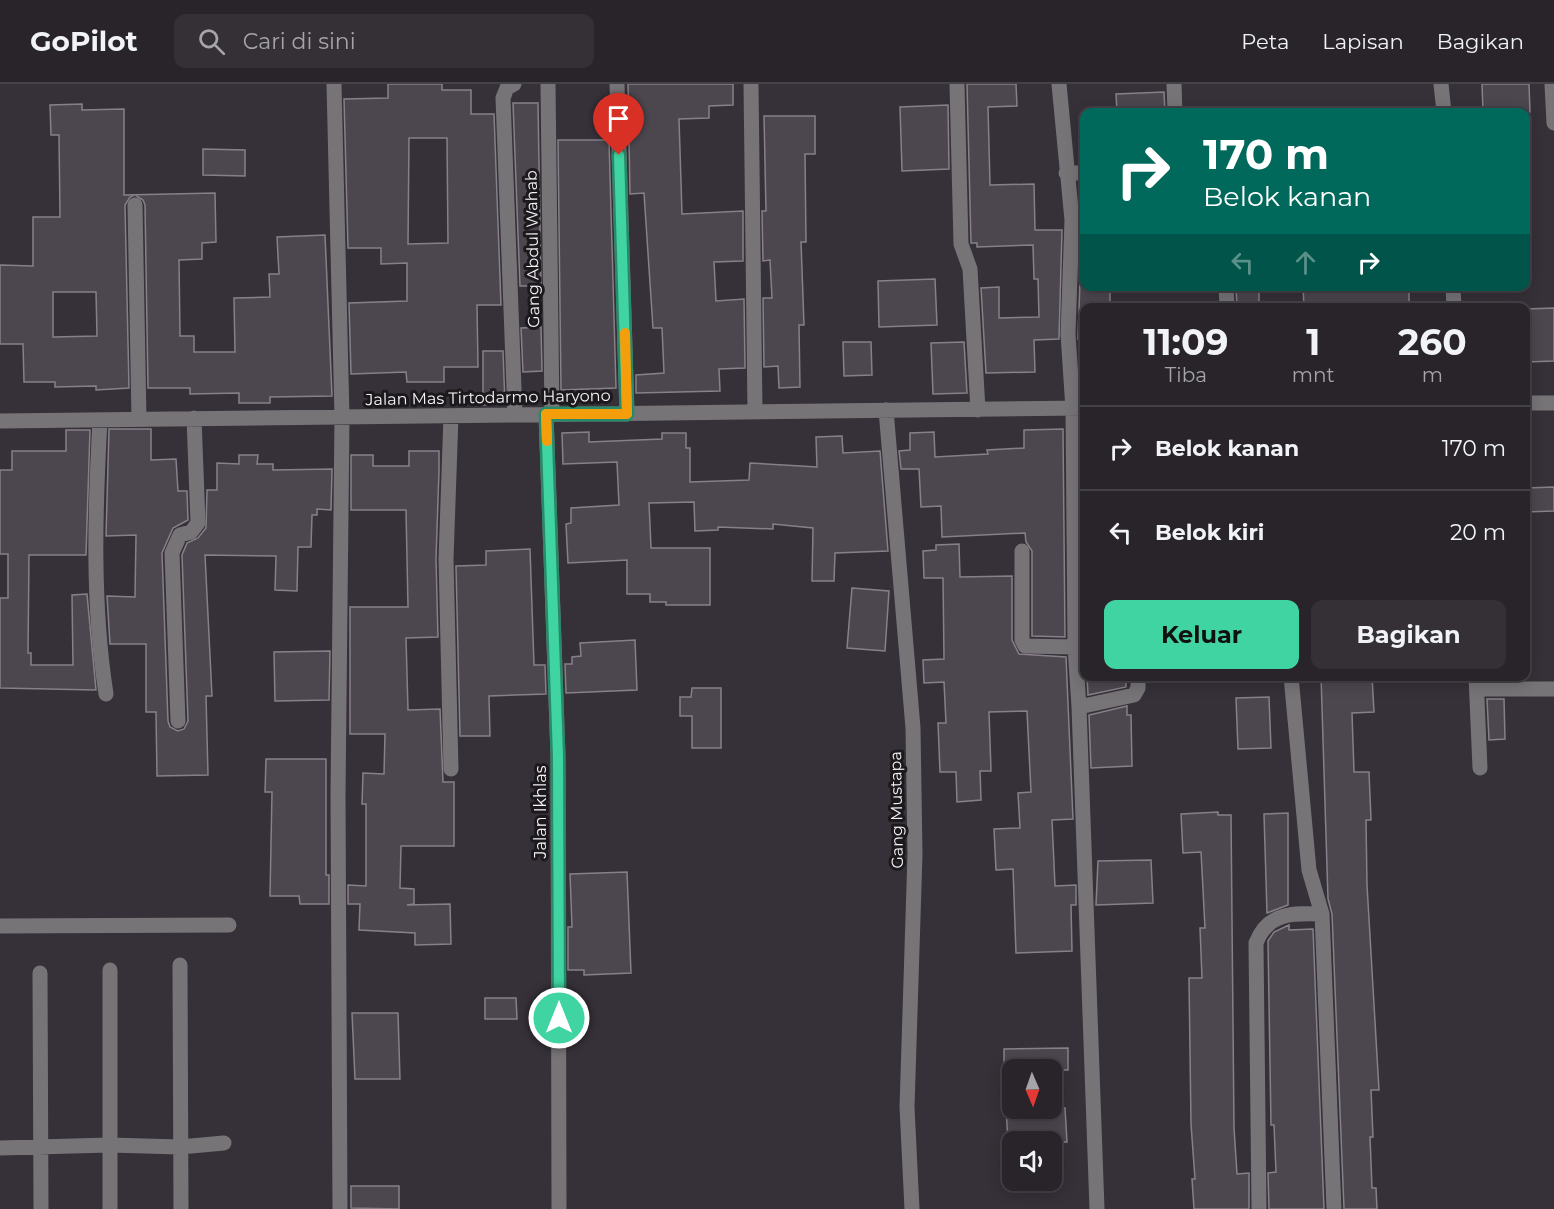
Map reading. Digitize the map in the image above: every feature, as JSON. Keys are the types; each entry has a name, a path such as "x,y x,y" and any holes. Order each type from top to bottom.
{"street":[{"path":"334,84 342,417 338,819 340,1209"},
{"path":"514,84 507,88 503,98 515,415"},
{"path":"536,84 548,84"},
{"name":"Gang Abdul Wahab","path":"548,84 549,415"},
{"path":"617,84 627,414"},
{"path":"751,84 755,412"},
{"path":"957,84 961,244 970,269 978,410"},
{"path":"1059,84 1071,220 1068,334 1079,409 1075,647 1097,1209"},
{"path":"1174,84 1175,108"},
{"path":"1442,84 1444,108"},
{"path":"1552,84 1554,123"},
{"path":"1066,173 1080,173"},
{"path":"135,205 139,419"},
{"path":"1530,403 1554,403"},
{"name":"Jalan Mas Tirtodarmo Haryono","path":"0,421 1079,409"},
{"name":"Gang Mustapa","path":"886,410 913,728 915,854 907,1107 912,1209"},
{"name":"Jalan Ikhlas","path":"549,415 558,756 559,1209"},
{"path":"451,416 446,560 451,769"},
{"path":"178,721 172,553 180,535 191,532 198,523 194,418"},
{"path":"100,420 95,513 98,643 105,694"},
{"path":"1022,551 1022,640 1025,646 1075,647"},
{"path":"1079,707 1134,695 1138,688 1138,681"},
{"path":"1291,681 1309,870 1322,914 1334,1209"},
{"path":"1480,768 1477,683 1554,689"},
{"path":"1259,1209 1256,943 1262,927 1272,919 1322,914"},
{"path":"0,926 229,926"},
{"path":"180,965 181,1209"},
{"path":"110,970 110,1209"},
{"path":"40,973 41,1209"},
{"path":"0,1148 109,1144 180,1147 224,1143"}],"building":[{"path":"388,84 442,84 442,90 471,90 471,114 494,114 501,305 477,305 478,367 444,367 444,382 407,382 406,372 351,374 349,303 407,301 407,263 381,264 381,248 348,248 344,99 388,98","holes":["409,138 447,138 448,243 408,244"]},
{"path":"628,84 733,84 733,105 709,106 709,118 679,119 682,214 743,211 743,261 714,262 716,301 744,299 745,368 719,369 720,391 636,393 636,375 664,373 662,328 653,328 644,193 630,194"},
{"path":"967,84 1016,84 1017,106 988,107 990,185 1034,184 1035,230 1062,230 1059,339 1034,340 1035,372 986,373 981,288 999,287 999,318 1039,317 1038,279 1034,279 1033,245 977,247 977,243 971,243"},
{"path":"1482,84 1529,84 1530,108 1483,108"},
{"path":"1164,92 1165,108 1117,108 1116,94"},
{"path":"513,103 538,103 541,286 520,286"},
{"path":"82,104 82,110 124,109 124,195 215,193 216,242 202,243 202,259 179,260 180,336 194,336 194,352 235,352 234,298 270,297 269,274 279,274 277,237 325,235 332,396 270,397 270,403 239,403 239,393 190,394 190,388 148,388 145,205 143,200 135,195 130,197 125,205 129,388 96,390 96,386 55,387 55,382 24,382 23,344 0,344 0,265 33,266 33,217 60,217 59,135 51,135 50,105","holes":["53,292 96,292 97,336 53,337"]},
{"path":"948,105 949,169 902,171 900,107"},
{"path":"764,116 815,116 815,154 805,154 806,242 801,242 804,325 799,325 800,387 779,388 778,366 764,367 763,298 772,298 770,260 763,261 762,211 766,211"},
{"path":"558,140 609,140 616,388 561,390"},
{"path":"203,149 245,150 245,176 203,175"},
{"path":"935,279 937,325 879,327 878,281"},
{"path":"1080,280 1080,291 1110,291 1110,303 1080,303 1080,339 1078,339"},
{"path":"1236,291 1259,291 1259,303 1237,303"},
{"path":"1303,291 1409,291 1409,303 1304,303"},
{"path":"1554,308 1554,361 1530,362 1530,309"},
{"path":"541,327 542,371 523,372 521,328"},
{"path":"843,342 871,342 872,375 844,376"},
{"path":"964,342 967,393 933,394 931,343"},
{"path":"483,351 503,351 505,404 483,405"},
{"path":"109,429 151,429 151,460 176,459 178,491 187,491 188,520 173,528 162,553 168,721 170,727 178,731 184,729 188,721 182,555 187,543 198,538 206,528 207,490 217,490 217,463 239,464 239,455 258,455 257,464 273,464 273,470 332,469 331,510 317,509 317,515 312,515 311,547 298,547 297,591 275,590 276,556 205,555 212,696 206,696 208,775 157,776 156,712 146,712 146,644 110,644 107,596 135,597 136,535 106,536"},
{"path":"1063,429 1065,637 1032,636 1032,551 1026,542 1025,533 942,537 941,506 921,507 919,469 901,469 899,451 910,450 910,433 934,432 935,457 988,454 987,450 1024,448 1024,430"},
{"path":"66,430 90,430 86,555 29,555 28,653 31,653 31,665 73,665 72,595 87,594 96,690 0,688 0,598 8,598 8,554 0,554 0,470 12,470 12,451 66,451"},
{"path":"589,432 589,442 662,439 662,433 686,433 686,448 690,448 690,482 749,480 750,463 817,467 816,437 842,436 843,453 880,451 888,551 835,553 834,581 812,581 813,528 773,524 773,529 718,527 718,530 695,531 694,502 649,503 651,548 710,548 710,605 666,605 666,602 650,602 650,594 627,594 627,560 568,563 566,524 571,523 571,508 619,505 617,462 563,464 562,433"},
{"path":"409,451 439,451 439,471 436,559 438,637 406,638 408,710 440,709 443,782 454,782 454,846 401,846 400,888 414,889 414,904 407,905 450,904 451,944 415,945 415,933 359,930 360,904 348,904 348,885 366,886 366,804 362,804 363,773 384,774 385,734 350,734 350,607 408,607 406,510 351,510 351,455 373,455 373,466 409,466"},
{"path":"1554,487 1554,511 1530,512 1530,488"},
{"path":"959,544 960,577 1012,576 1012,640 1019,654 1066,657 1073,819 1052,820 1055,886 1076,885 1076,905 1071,905 1072,951 1016,953 1013,869 996,870 994,829 1020,828 1018,793 1031,792 1027,711 989,712 991,771 980,771 981,800 957,802 956,772 940,772 938,723 946,723 944,682 924,683 923,660 944,659 943,578 924,578 923,551 936,550 936,545"},
{"path":"530,549 534,665 545,665 546,694 489,696 490,736 460,736 456,566 486,565 486,551"},
{"path":"852,588 889,591 885,651 847,648"},
{"path":"635,640 637,690 566,693 565,664 572,664 572,657 581,656 580,643"},
{"path":"330,651 329,700 275,701 274,652"},
{"path":"1087,681 1126,681 1126,687 1088,695"},
{"path":"1321,681 1372,681 1374,712 1352,713 1354,772 1369,772 1371,820 1366,820 1367,885 1379,1090 1371,1090 1373,1137 1370,1137 1372,1188 1376,1188 1377,1209 1344,1209 1332,914 1328,899"},
{"path":"692,688 721,688 721,748 692,748 692,716 680,716 680,697 691,697"},
{"path":"1269,697 1271,748 1238,749 1236,698"},
{"path":"1487,699 1504,699 1505,739 1489,740"},
{"path":"1127,706 1127,715 1131,715 1132,766 1091,768 1089,715"},
{"path":"266,759 326,759 326,875 329,875 329,904 300,904 299,896 270,896 272,792 265,792"},
{"path":"1218,812 1218,815 1231,815 1234,1128 1237,1174 1249,1173 1249,1209 1194,1209 1189,978 1202,978 1200,928 1205,928 1201,852 1183,853 1181,814"},
{"path":"1288,813 1288,905 1267,913 1264,814"},
{"path":"1151,860 1153,903 1096,905 1098,861"},
{"path":"627,872 631,973 584,975 584,970 568,970 568,927 572,927 570,874"},
{"path":"1289,925 1289,930 1313,929 1324,1209 1269,1209 1268,1173 1276,1172 1274,1125 1271,1125 1268,941 1274,932"},
{"path":"485,998 516,998 517,1019 485,1019"},
{"path":"352,1013 398,1013 400,1079 355,1079"},
{"path":"1068,1048 1068,1070 1062,1070 1062,1059 1004,1059 1004,1049"},
{"path":"1062,1108 1065,1108 1067,1142 1062,1142 1062,1131 1007,1131 1007,1119 1062,1119"},
{"path":"351,1186 399,1186 399,1209 351,1208"}],"slow traffic":[{"path":"547,441 546,414 627,414 625,333"}],"route":[{"path":"559,1018 558,756 546,414 627,414 619,155"}]}
